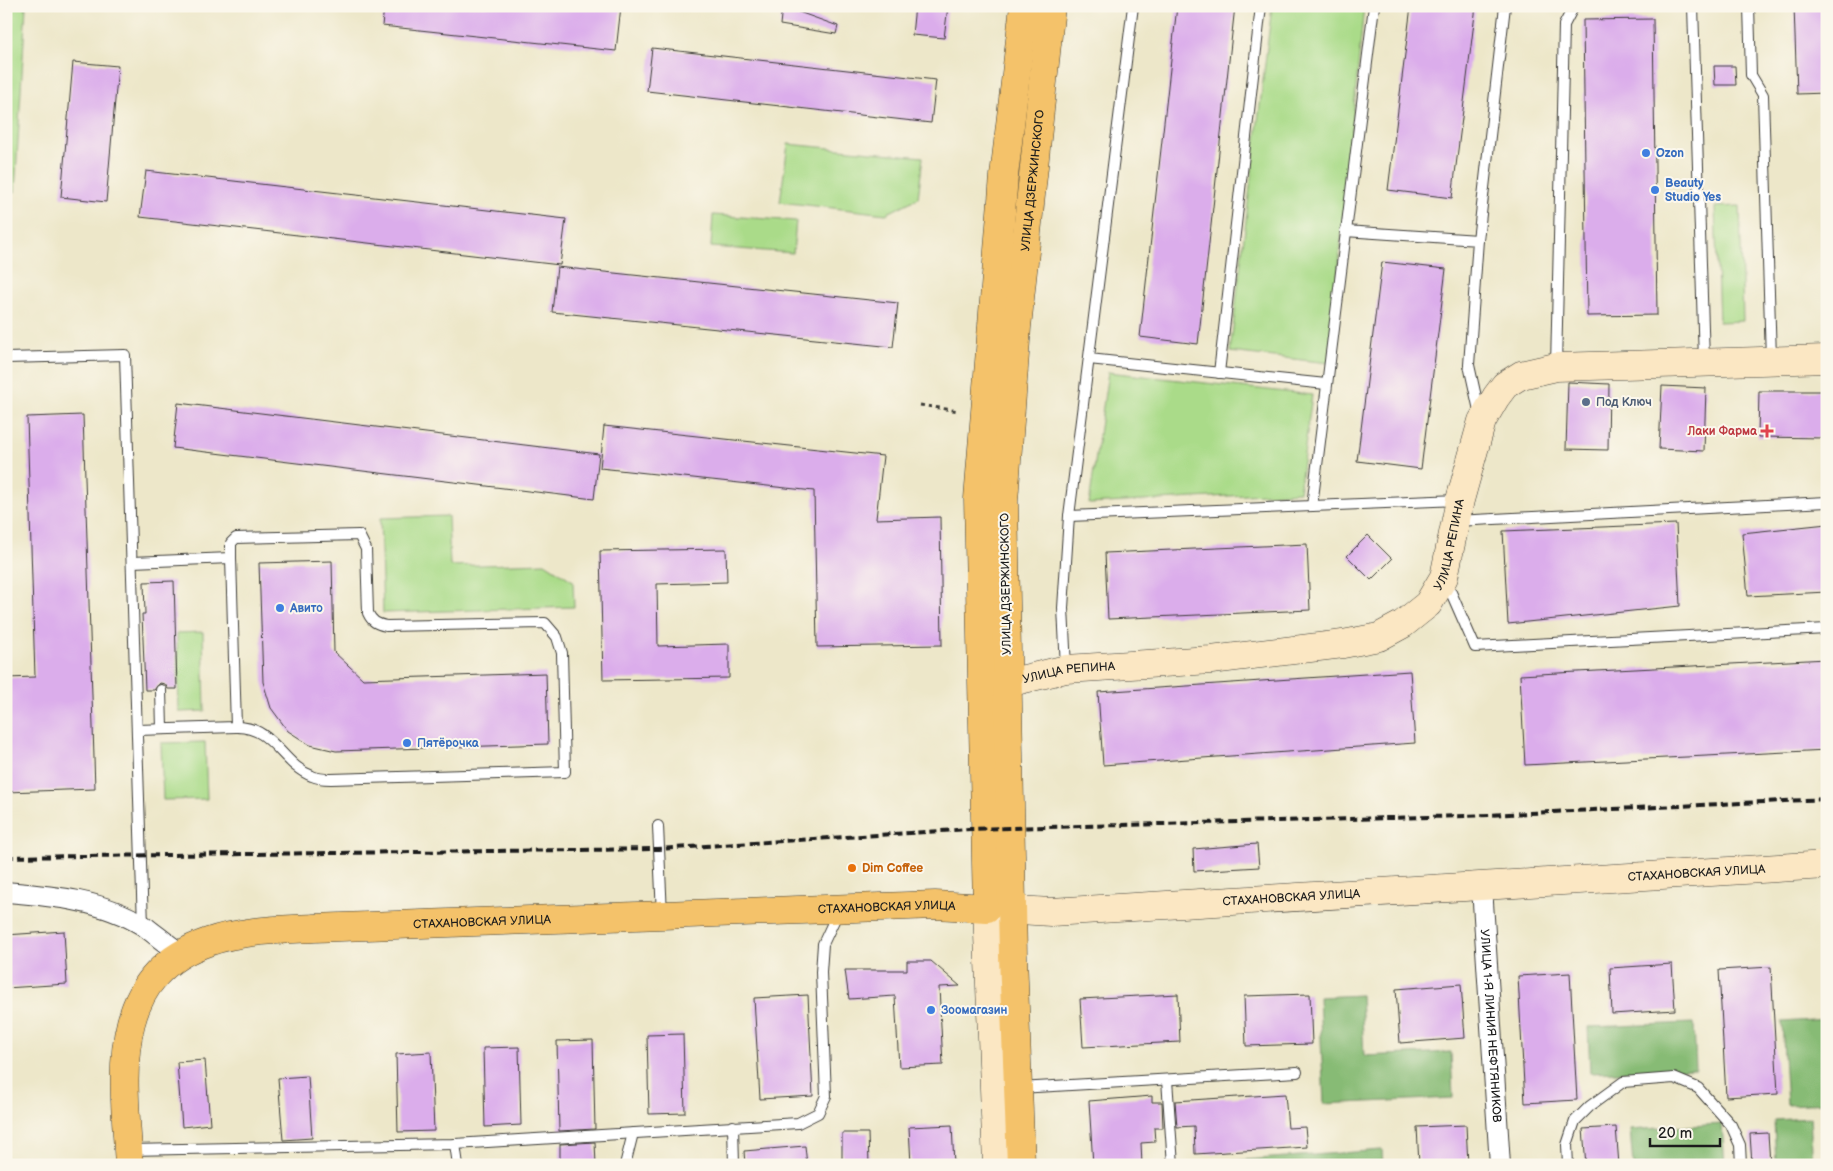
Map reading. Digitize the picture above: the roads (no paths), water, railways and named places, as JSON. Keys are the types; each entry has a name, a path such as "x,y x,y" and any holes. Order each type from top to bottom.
{"main road":[{"name":"УЛИЦА ДЗЕРЖИНСКОГО","path":"1022,1165 1018,1088 1000,909 978,499 1000,213 1024,6"},
{"name":"УЛИЦА ДЗЕРЖИНСКОГО","path":"1000,909 1008,682 1005,492 1017,327 1051,6"},
{"name":"СТАХАНОВСКАЯ УЛИЦА","path":"128,1157 125,1062 130,1021 145,989 163,969 181,954 208,942 243,933 314,928 935,905 1000,909"}],"street":[{"name":"УЛИЦА РЕПИНА","path":"1008,682 1066,669 1211,660 1343,644 1379,637 1403,624 1428,604 1444,577 1457,510 1482,421 1505,385 1521,375 1556,367 1827,359"},
{"name":"СТАХАНОВСКАЯ УЛИЦА","path":"1000,909 1050,912 1827,865"},
{"name":"УЛИЦА 1-Я ЛИНИЯ НЕФТЯНИКОВ","path":"1482,887 1500,1165"},
{"path":"6,892 78,900 120,914 143,926 181,954"},
{"name":"УЛИЦА ДЗЕРЖИНСКОГО","path":"997,1165 1000,909"}],"lane":[{"path":"1066,669 1064,608 1069,516 1133,6"},
{"path":"1219,373 1261,6"},
{"path":"1312,506 1374,6"},
{"path":"1482,421 1469,364 1478,240 1506,6"},
{"path":"1556,367 1564,25 1574,6"},
{"path":"1693,6 1704,362"},
{"path":"1749,6 1751,75 1763,95 1772,360"},
{"path":"1345,231 1478,240"},
{"path":"6,358 125,354 143,926"},
{"path":"1089,359 1326,384"},
{"path":"1069,516 1312,506 1457,510 1827,502"},
{"path":"137,730 236,727 255,729 301,770 313,777 331,779 565,772 562,653 558,637 545,623 386,626 377,624 368,613 366,549 364,541 359,535 236,538 231,543 236,727"},
{"path":"132,562 231,558"},
{"path":"1444,577 1475,647 1827,629"},
{"path":"161,690 162,729"},
{"path":"658,826 662,916"},
{"path":"128,1157 455,1144 798,1123 818,1113 826,1096 821,972 823,944 840,909"},
{"path":"1018,1088 1297,1072"},
{"path":"1568,1165 1567,1145 1574,1121 1590,1106 1624,1082 1674,1078 1698,1088 1732,1125 1740,1145 1741,1165"},
{"path":"1167,1080 1173,1165"},
{"path":"733,1126 734,1165"},
{"path":"625,1165 633,1133"},
{"path":"455,1144 458,1165"}],"railway":[{"path":"6,857 658,849 971,829 1466,816 1827,799"}],"place":[{"name":"Ozon","path":"1646,153"},
{"name":"Beauty Studio Yes","path":"1655,190"},
{"name":"Под Ключ","path":"1586,402"},
{"name":"Лаки Фарма","path":"1767,431"},
{"name":"Авито","path":"280,608"},
{"name":"Пятёрочка","path":"407,743"},
{"name":"Dim Coffee","path":"852,868"},
{"name":"Зоомагазин","path":"931,1010"}]}
